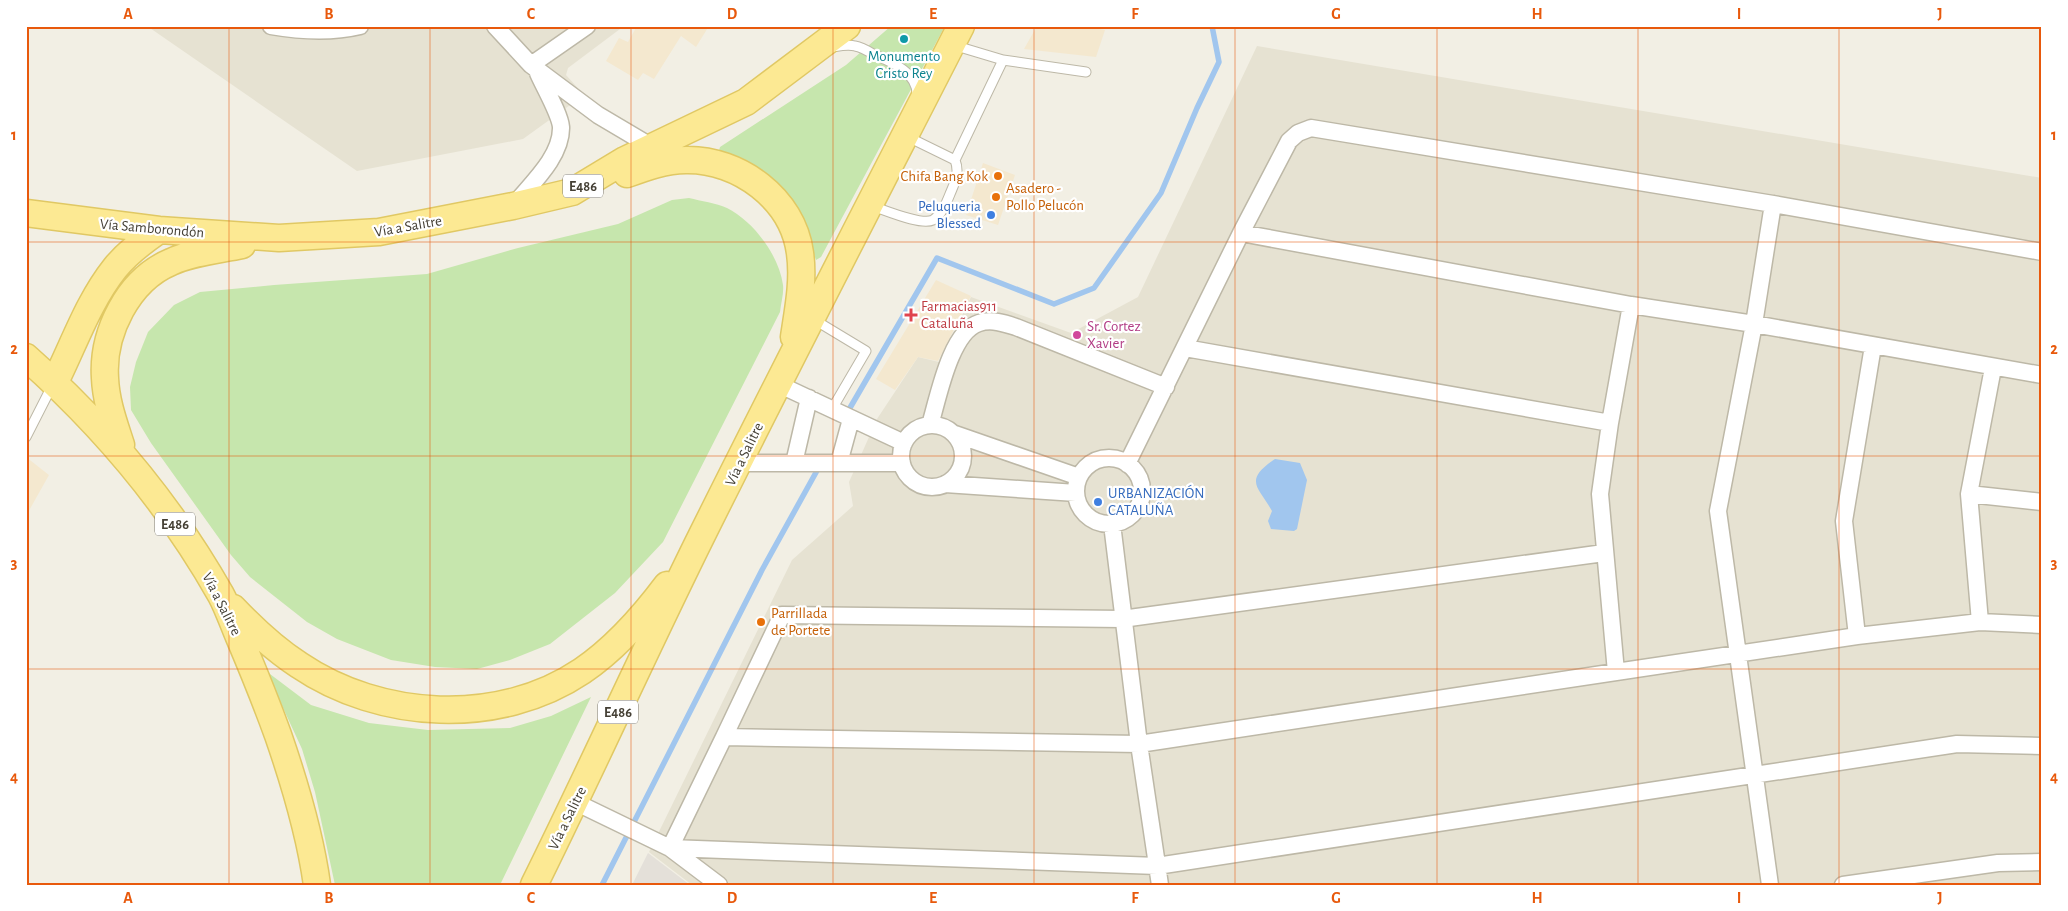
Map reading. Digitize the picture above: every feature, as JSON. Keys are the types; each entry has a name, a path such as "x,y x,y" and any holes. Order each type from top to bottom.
{"main road":[{"name":"Vía a Salitre","path":"279,238 379,232 513,206 572,192 652,146 746,102 818,45 847,26"},
{"name":"Vía a Salitre","path":"534,885 790,357 957,36"},
{"path":"572,192 660,163 685,160 708,162 724,166 764,188 787,215 797,237 800,253 799,304 790,357"},
{"name":"Vía Samborondón","path":"26,213 159,230 279,238"},
{"path":"55,382 82,324 108,278 123,259 159,230"},
{"path":"124,456 110,409 105,376 107,349 111,334 128,298 148,277 170,262 194,254 279,238"},
{"path":"26,357 55,382 90,417 124,456"},
{"name":"Vía a Salitre","path":"124,456 166,510 222,596 264,694 287,762 303,816 317,885"},
{"path":"222,596 260,636 299,665 349,692 416,708 440,710 478,708 516,700 553,687 581,672 613,647 644,614 701,538"}],"street":[{"path":"271,26 302,30 345,30 360,26"},
{"path":"494,26 534,68 598,115 652,146"},
{"path":"534,68 587,26"},
{"path":"513,206 554,152 560,136 559,120 534,68"},
{"path":"1127,464 1241,233 1289,141 1298,132 1311,128 1773,204 2042,252"},
{"path":"1770,885 1718,511 1754,324 1773,204"},
{"path":"1241,233 1631,305 1754,324 1993,368 2042,375"},
{"path":"1616,672 1600,494 1610,423 1631,305"},
{"path":"930,425 953,349 964,333 978,323 996,321 1016,327 1166,387"},
{"path":"1857,636 1844,521 1873,346"},
{"path":"1185,348 1610,423"},
{"path":"1980,622 1969,494 1993,368"},
{"path":"778,384 904,444"},
{"path":"794,463 809,398"},
{"path":"839,463 851,419"},
{"path":"1076,493 945,484 932,487 918,484 908,475 902,463 901,453 904,444 914,430 930,425 943,427 955,434 1079,477"},
{"path":"945,484 957,475 963,462 962,447 955,434"},
{"path":"1114,458 1127,464 1136,472 1141,482 1142,494 1139,505 1133,514 1123,521 1102,524 1092,519 1078,504 1076,493 1079,477 1087,466 1100,459 1114,458"},
{"path":"740,463 902,463"},
{"path":"1969,494 2042,502"},
{"path":"1112,524 1138,744 1160,885"},
{"path":"670,848 782,615 1122,619 1604,553"},
{"path":"724,737 1138,744 1857,636 1980,622 2042,626"},
{"path":"670,848 1157,866 1957,744 2042,746"},
{"path":"575,802 670,848 719,885"},
{"path":"1843,885 1998,863 2042,862"}],"lane":[{"path":"957,36 1003,60 1086,72"},
{"path":"818,45 856,46 904,70 914,80 918,91 910,126 956,160 959,169 944,209 931,221 921,222 869,205"},
{"path":"956,160 1003,60"},
{"path":"811,318 866,351 832,409"},
{"path":"26,437 55,382"}],"shaded area":[{"path":"147,26 624,26 568,68 566,75 584,95 523,139 357,171"},
{"path":"637,26 709,26 696,47 681,36 654,79 643,73 638,80 606,61 619,38 628,42"},
{"path":"1037,26 1082,26 1105,30 1096,57 1024,49"},
{"name":"URBANIZACIÓN CATALUÑA","path":"1257,46 2042,178 2042,885 692,885 649,852 792,560 853,506 849,482 877,419 918,357 939,362 971,297 1071,333 1138,297"},
{"path":"983,163 1015,175 998,225 966,215"},
{"path":"936,280 971,296 938,361 918,357 895,390 876,379"},
{"path":"26,457 49,475 26,516"},
{"path":"648,853 690,885 632,885"}],"green space":[{"path":"891,26 945,26 821,257 816,260 802,219 718,154 720,147 846,65"},
{"path":"689,198 727,208 746,221 763,240 781,274 783,295 780,312 663,542 615,593 550,644 510,660 477,669 435,667 391,660 337,639 307,622 250,577 231,555 151,443 131,410 130,387 136,362 148,332 174,305 200,292 427,274 518,248 618,224 672,200"},
{"path":"266,671 311,705 369,723 428,730 510,728 551,716 591,697 500,885 335,885 315,792 302,749"}],"water":[{"path":"1275,459 1300,463 1307,480 1297,529 1294,531 1271,529 1268,521 1272,511 1256,484 1259,473"}],"waterway":[{"path":"847,413 937,258 1054,304 1094,288 1161,193 1219,62 1212,26"},
{"path":"602,885 762,570 819,467"}],"place":[{"name":"Monumento Cristo Rey","path":"904,39"},
{"name":"Chifa Bang Kok","path":"998,176"},
{"name":"Asadero - Pollo Pelucón","path":"996,197"},
{"name":"Peluqueria Blessed","path":"991,215"},
{"name":"Farmacias911 Cataluña","path":"911,315"},
{"name":"Sr. Cortez Xavier","path":"1077,335"},
{"name":"URBANIZACIÓN CATALUÑA","path":"1098,502"},
{"name":"Parrillada de Portete","path":"761,622"}]}
